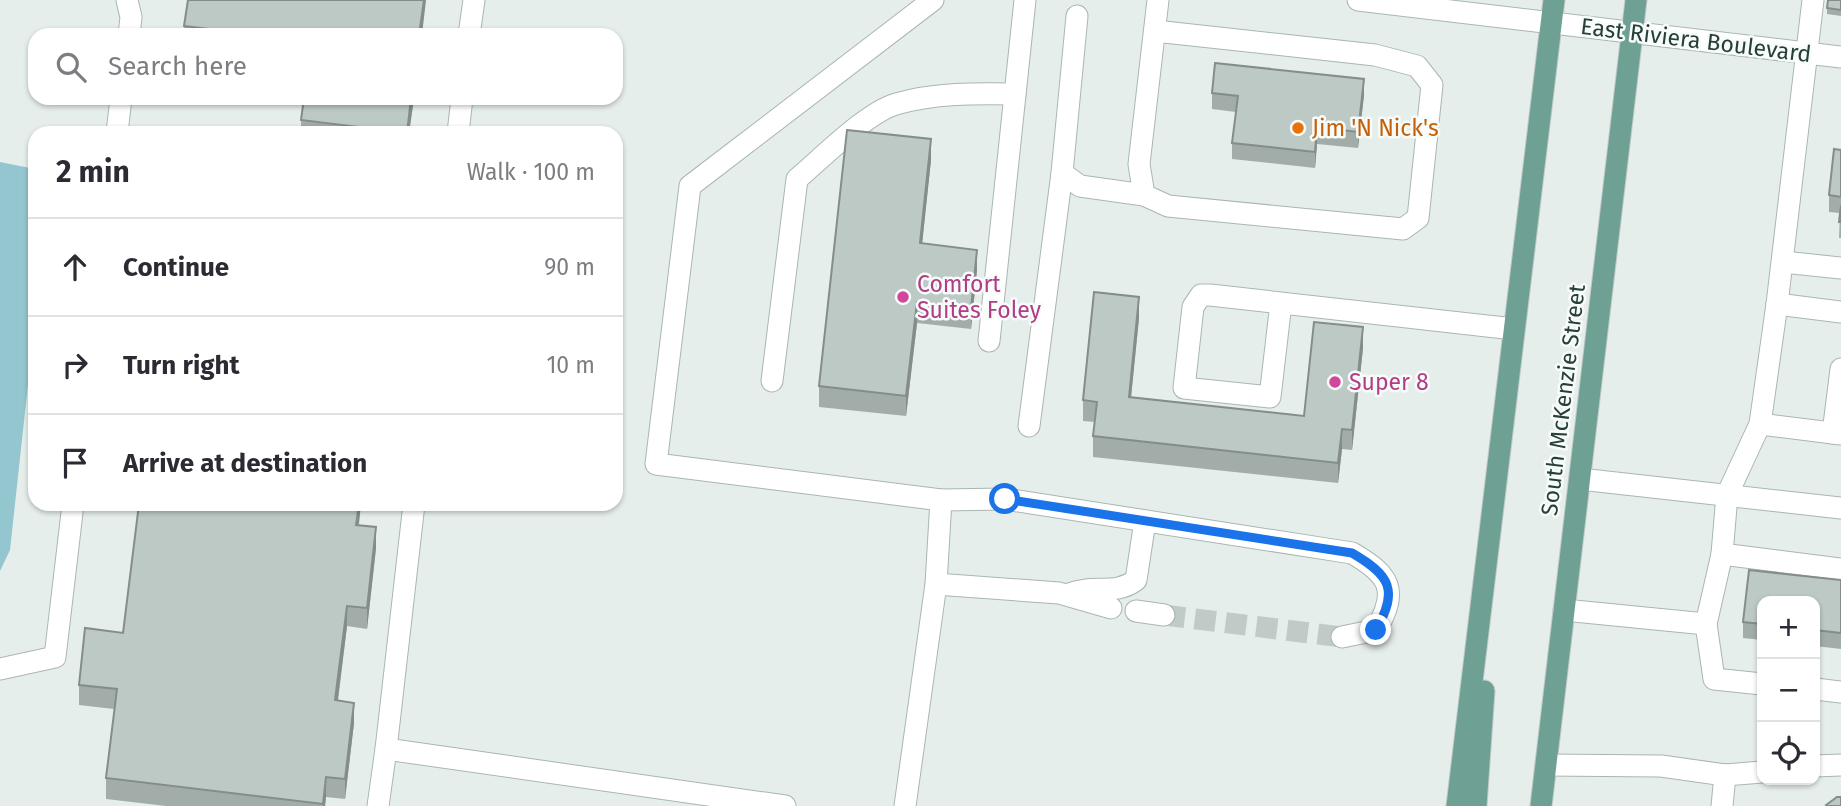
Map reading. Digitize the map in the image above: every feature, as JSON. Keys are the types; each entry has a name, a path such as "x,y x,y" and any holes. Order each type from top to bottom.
{"main road":[{"path":"1457,806 1554,0"},
{"name":"South McKenzie Street","path":"1541,806 1636,0"},
{"path":"1476,806 1503,423"}],"street":[{"path":"127,0 131,17 130,28"},
{"path":"470,28 474,0"},
{"path":"933,0 690,186 656,464 941,500 1005,499 1352,553 1379,568 1388,588 1388,609 1376,630 1342,636"},
{"path":"989,341 1025,0"},
{"path":"1144,195 1139,164 1158,0"},
{"name":"East Riviera Boulevard","path":"1358,0 1431,4 1551,23 1841,57"},
{"path":"1757,683 1714,679 1706,624 1722,554 1727,495 1760,424 1783,262 1813,0"},
{"path":"1029,426 1062,173 1077,16"},
{"path":"1062,173 1080,186 1144,195 1168,206 1403,229 1418,218 1432,85 1417,65 1375,55 1155,32"},
{"path":"772,381 797,179 857,128 894,104 965,93 1015,94"},
{"path":"118,126 120,105"},
{"path":"459,126 461,105"},
{"path":"1783,262 1841,268"},
{"path":"1281,303 1269,397 1184,388 1193,307 1201,295 1281,303 1514,329"},
{"path":"1777,304 1841,312"},
{"path":"1760,424 1837,434 1841,369"},
{"path":"1580,479 1841,508"},
{"path":"905,806 936,584 941,500"},
{"path":"0,669 55,657 72,511"},
{"path":"378,806 413,511"},
{"path":"1065,595 1087,587 1119,589 1136,580 1145,521"},
{"path":"1722,554 1841,569"},
{"path":"936,584 1065,595 1111,608"},
{"path":"1564,610 1706,624"},
{"path":"1136,611 1164,615"},
{"path":"1820,690 1841,692"},
{"path":"386,749 785,806"},
{"path":"1546,765 1661,766 1725,775 1757,772"},
{"path":"1820,766 1841,765"},
{"path":"1722,806 1725,775"}],"water":[{"path":"0,162 28,168 28,384 10,550 0,571"}],"building":[{"path":"188,0 424,0 420,28 184,26"},
{"path":"1828,0 1841,0 1841,10 1827,8"},
{"name":"Jim 'N Nick's","path":"1215,63 1364,79 1358,132 1317,127 1315,152 1232,143 1238,96 1212,93"},
{"path":"303,105 410,105 408,126 350,126 301,120"},
{"name":"Comfort Suites Foley","path":"847,130 931,139 920,243 977,250 971,308 917,302 906,396 819,386"},
{"path":"1834,149 1841,150 1841,197 1829,195"},
{"name":"Super 8","path":"1094,292 1139,297 1129,397 1304,416 1314,322 1363,327 1352,430 1342,429 1338,463 1093,436 1097,402 1083,400"},
{"path":"138,511 358,511 356,525 376,527 367,608 347,606 335,700 354,703 345,779 326,777 323,804 106,778 117,689 79,685 85,628 123,633"},
{"path":"1749,570 1841,580 1841,633 1820,631 1820,596 1757,596 1757,623 1743,622"},
{"path":"1841,797 1841,806 1826,805"}],"tunnel":[{"path":"1164,615 1342,637"}],"place":[{"name":"Jim 'N Nick's","path":"1298,128"},
{"name":"Comfort Suites Foley","path":"903,297"},
{"name":"Super 8","path":"1335,382"}],"route":[{"path":"1005,499 1352,553 1379,568 1388,588 1388,609 1376,630"}]}
